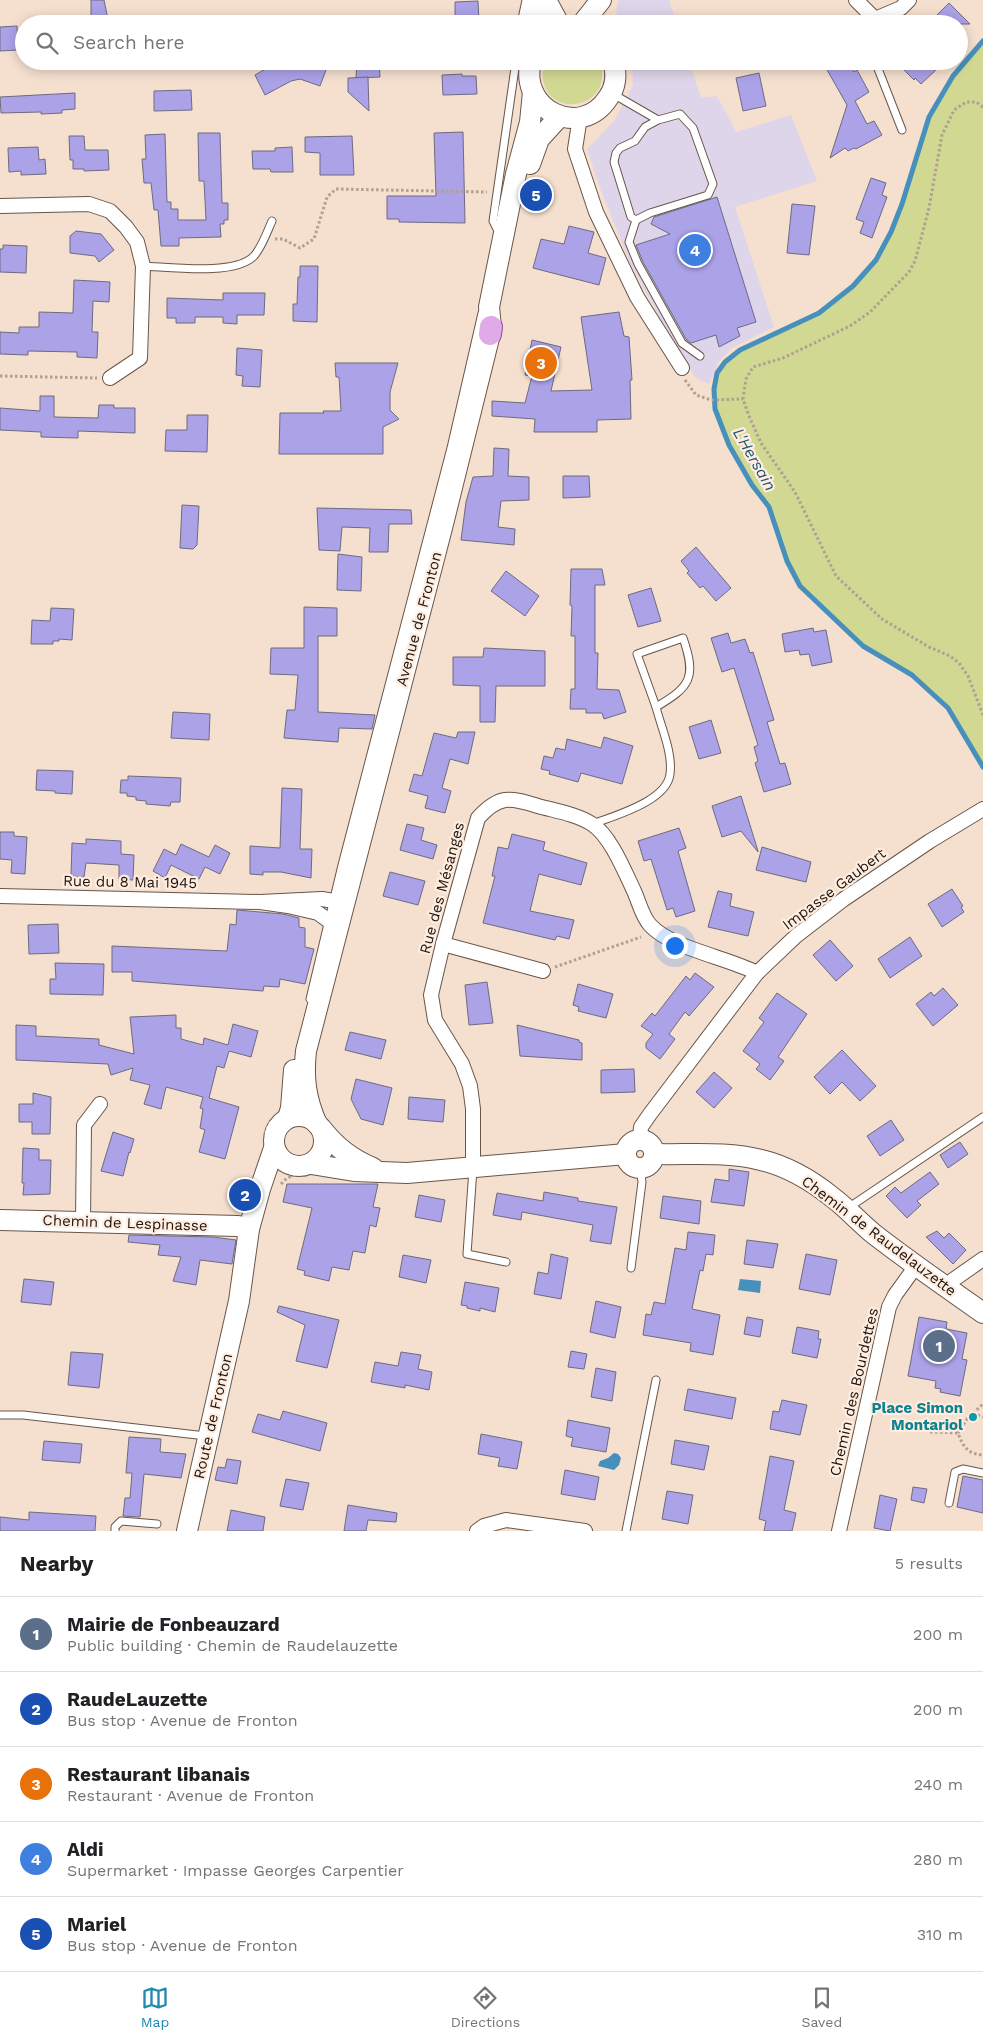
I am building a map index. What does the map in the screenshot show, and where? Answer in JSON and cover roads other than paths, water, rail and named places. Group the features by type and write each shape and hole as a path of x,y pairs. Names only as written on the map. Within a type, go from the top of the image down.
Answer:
{"main road":[{"path":"534,0 536,15"},
{"path":"546,0 554,15"},
{"path":"589,15 601,0 602,15"},
{"name":"Avenue de Fronton","path":"491,330 489,307 516,174 532,110 532,92 529,81 530,70"},
{"path":"532,92 544,107 560,116 580,117 593,113 604,104 612,93 615,81 614,70"},
{"name":"Avenue de Fronton","path":"288,1118 292,1102 296,1054 442,528 491,330 500,308 533,152 545,131 560,116"},
{"name":"Avenue de Fronton","path":"319,1126 306,1096 304,1069 306,1051 335,911"},
{"path":"240,1301 249,1229 274,1148 275,1131 288,1118 300,1116 312,1120 339,1150 358,1161 376,1169 407,1173"},
{"path":"240,1301 252,1266 268,1202 277,1181 321,1154 324,1141 319,1126"},
{"path":"640,1140 650,1144 654,1154 650,1164 640,1168 630,1164 626,1154 630,1144 640,1140"},
{"path":"274,1148 281,1160 302,1165 407,1173 626,1154"},
{"name":"Chemin de Raudelauzette","path":"654,1154 723,1154 762,1160 802,1177 831,1196 872,1233 983,1313"},
{"name":"Chemin de Lespinasse","path":"0,1220 238,1226 249,1229"},
{"name":"Route de Fronton","path":"187,1531 240,1301"}],"street":[{"path":"856,0 868,15"},
{"path":"888,15 901,8 909,0"},
{"path":"580,117 575,148 596,212 637,297 682,368"},
{"path":"0,206 90,204 110,211 126,227 137,242 143,266 140,358 110,378"},
{"name":"Rue des Mésanges","path":"473,1167 473,1108 470,1086 462,1064 435,1020 431,995 478,818 489,806 501,800 514,799 577,817 593,824 604,834 650,925 671,941 707,953 757,974"},
{"name":"Impasse Gaubert","path":"640,1140 641,1127 650,1114 757,974 796,936 844,899 930,841 983,809"},
{"name":"Rue du 8 Mai 1945","path":"0,896 260,902 322,899 335,911"},
{"name":"Rue du 8 Mai 1945","path":"260,902 318,913 335,911"},
{"path":"443,944 543,971"},
{"path":"83,1222 84,1125 100,1104"},
{"path":"947,1288 953,1280 983,1260"},
{"name":"Chemin des Bourdettes","path":"839,1531 889,1307 895,1295 916,1266"},
{"path":"477,1531 484,1526 506,1520 585,1531"}],"lane":[{"path":"523,15 526,0"},
{"path":"335,911 451,448 492,268 502,250 493,221 515,70"},
{"path":"879,70 902,130"},
{"path":"612,93 658,120"},
{"path":"636,220 632,217 614,162 616,154 620,148 636,141 645,127 658,120 680,114 693,128 714,184 708,195 650,213 636,220 629,242 638,264 682,343 700,356"},
{"path":"143,266 212,269 240,266 254,256 272,221"},
{"path":"593,824 648,801 660,792 668,782 671,773 669,757 656,707 637,654 684,638 691,670 685,685 676,695 656,707"},
{"path":"846,1210 983,1117"},
{"path":"473,1167 467,1254 506,1262"},
{"path":"631,1268 642,1182 640,1168"},
{"path":"626,1531 656,1380"},
{"path":"0,1415 23,1415 209,1436"},
{"path":"179,1531 190,1485 203,1462"},
{"path":"949,1503 956,1472 963,1469 983,1473"},
{"path":"115,1531 115,1527 121,1521 158,1524"}],"water":[{"path":"740,1279 761,1281 760,1293 738,1290"},
{"path":"614,1453 618,1454 621,1458 619,1465 614,1470 598,1466 600,1461"}],"waterway":[{"name":"L'Hersain","path":"968,58 983,41"},
{"name":"L'Hersain","path":"958,70 929,117 902,204 891,232 876,260 853,286 819,313 740,350 725,362 717,373 714,389 715,409 729,445 752,485 769,507 787,561 800,586 863,646 912,675 948,708 983,767"}],"place":[{"name":"Mariel","path":"536,195"},
{"name":"Aldi","path":"695,250"},
{"name":"Restaurant libanais","path":"541,363"},
{"name":"RaudeLauzette","path":"245,1195"},
{"name":"Mairie de Fonbeauzard","path":"939,1346"},
{"name":"Place Simon Montariol","path":"973,1417"}]}
